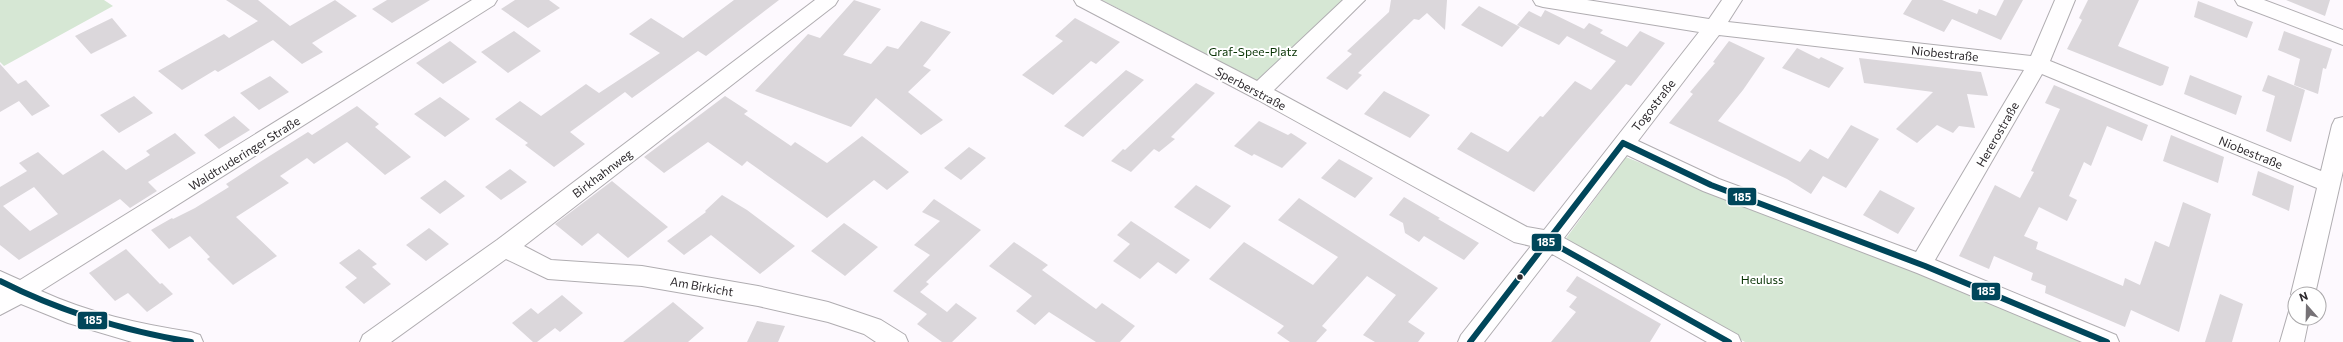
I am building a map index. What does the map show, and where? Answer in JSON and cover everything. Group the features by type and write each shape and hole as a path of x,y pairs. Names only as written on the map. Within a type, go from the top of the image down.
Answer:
{"street":[{"name":"Waldtruderinger Straße","path":"6,293 487,0"},
{"name":"Birkhahnweg","path":"372,342 505,247 828,0"},
{"name":"Sperberstraße","path":"1084,0 1259,92 1522,235 1547,240 1729,342"},
{"path":"1259,92 1356,0"},
{"name":"Niobestraße","path":"1543,0 1714,28 2038,64 2328,183"},
{"name":"Togostraße","path":"1470,342 1622,143 1714,28 1732,0"},
{"name":"Hererostraße","path":"1921,264 2038,64 2065,0"},
{"path":"2245,0 2343,38"},
{"path":"2305,286 2328,183 2342,132"},
{"path":"1622,143 1650,158 1754,201 1921,264 2108,342"},
{"name":"Am Birkicht","path":"505,247 548,269 642,276 758,296 828,312 872,327 896,342"},
{"path":"6,293 74,316 170,340 190,342"},
{"path":"2292,342 2295,326"}],"green space":[{"path":"0,0 104,0 113,6 4,66 0,62"},
{"name":"Graf-Spee-Platz","path":"1102,0 1346,0 1257,81"},
{"name":"Heuluss","path":"1626,157 1781,220 1929,274 2095,342 1745,342 1564,241"}],"building":[{"path":"226,0 258,0 290,26 335,0 357,16 312,43 323,52 302,64 273,40 218,72 215,70 182,90 158,71 224,34 229,38 258,21"},
{"path":"387,0 430,0 392,23 372,9"},
{"path":"515,0 549,0 560,8 528,28 501,9"},
{"path":"734,0 779,0 706,56 698,51 632,98 625,92 570,132 585,144 554,167 525,145 528,143 495,119 520,101 541,116 586,84 599,93 660,53 629,34 651,18 683,38"},
{"path":"854,0 881,9 843,55 871,64 887,46 898,49 921,21 951,32 923,66 931,70 908,92 943,120 921,135 876,98 851,127 755,91 808,34 820,38"},
{"path":"1391,0 1447,0 1445,30 1427,13 1419,20 1414,19 1358,73 1362,75 1347,90 1326,78 1352,54 1347,51 1389,12"},
{"path":"1912,0 1942,0 1977,14 1979,9 1996,16 2004,0 2023,0 2001,40 1952,19 1944,32 1903,14"},
{"path":"2088,0 2139,0 2118,46 2169,67 2163,85 2160,86 2067,49 2082,20 2079,18"},
{"path":"2286,0 2330,0 2325,16"},
{"path":"2198,1 2253,22 2247,38 2194,17"},
{"path":"1479,6 1520,27 1502,47 1461,25"},
{"path":"1545,10 1584,29 1589,23 1603,30 1600,33 1627,47 1640,31 1665,43 1631,86 1626,84 1534,192 1457,149 1471,132 1508,152 1540,116 1543,117 1575,81 1591,90 1616,61 1567,36 1559,45 1517,25 1529,11 1541,17"},
{"path":"112,18 127,36 91,54 75,36"},
{"path":"1075,18 1120,42 1096,64 1091,61 1053,95 1022,75 1063,41 1055,36"},
{"path":"514,31 541,51 508,73 481,52"},
{"path":"2284,31 2332,49 2326,69 2323,68 2318,94 2294,85 2300,59 2278,50"},
{"path":"450,41 477,62 443,84 416,63"},
{"path":"1729,41 1765,58 1743,90 1718,121 1800,162 1810,149 1828,159 1851,125 1879,139 1846,188 1823,176 1811,194 1787,179 1669,123 1693,94 1690,92 1715,63 1713,62"},
{"path":"1797,48 1819,59 1821,57 1844,68 1829,88 1782,68"},
{"path":"1859,58 1981,72 1988,96 1967,94 1975,128 1959,126 1953,133 1937,125 1917,143 1896,129 1933,92 1864,83"},
{"path":"0,64 18,84 26,80 50,106 32,116 19,101 0,112"},
{"path":"1126,70 1144,80 1083,137 1064,126"},
{"path":"2190,75 2242,96 2236,115 2184,94"},
{"path":"2268,75 2305,90 2291,142 2266,131 2275,96 2262,91"},
{"path":"270,76 289,92 259,110 240,93"},
{"path":"1196,83 1215,93 1171,137 1175,139 1159,152 1154,149 1131,172 1111,161 1123,149 1125,150"},
{"path":"2054,85 2148,125 2142,141 2107,126 2091,166 2084,162 2069,196 2077,200 2067,221 2039,207 2024,236 2038,242 2036,249 2123,286 2125,278 2140,285 2155,241 2169,247 2183,202 2211,214 2179,332 2131,310 2125,327 2045,293 2046,286 2031,280 2033,273 1994,256 1989,269 1959,256 1995,185 2020,198 2034,172 2031,171 2060,109 2045,103"},
{"path":"1384,91 1430,115 1410,138 1364,114"},
{"path":"134,96 153,113 119,133 100,115"},
{"path":"725,96 748,111 744,114 791,146 795,142 827,163 862,136 909,172 887,190 874,180 827,218 747,161 742,166 708,142 664,173 644,157"},
{"path":"440,97 470,119 445,137 414,114"},
{"path":"357,106 379,124 375,127 411,157 385,175 347,142 314,164 307,158 280,176 289,183 236,217 277,256 233,285 207,259 210,257 190,236 169,249 151,230 172,218 173,219 195,208 229,187 226,184 263,160 308,132 312,135"},
{"path":"234,116 250,130 219,149 204,135"},
{"path":"1259,121 1288,135 1291,133 1307,143 1282,168 1254,154 1252,156 1234,146"},
{"path":"175,133 196,153 148,182 157,191 130,208 120,199 19,260 0,245 0,187 27,171 19,163 38,152 63,175 103,150 126,170 150,155 146,151","holes":["34,187 58,214 30,231 3,206"]},
{"path":"2171,135 2224,157 2218,183 2163,161"},
{"path":"969,147 986,158 961,180 944,168"},
{"path":"1339,159 1373,178 1355,198 1321,178"},
{"path":"510,169 527,182 501,200 485,187"},
{"path":"2258,171 2294,186 2289,211 2252,195"},
{"path":"445,180 465,196 440,214 420,198"},
{"path":"612,181 668,227 628,258 598,233 582,246 555,224"},
{"path":"1196,185 1231,206 1210,229 1174,207"},
{"path":"1880,190 1915,208 1898,234 1863,215"},
{"path":"722,195 747,210 795,246 760,274 711,235 684,255 667,241 706,212 705,211"},
{"path":"1404,197 1479,243 1464,260 1424,236 1419,242 1405,233 1403,223 1389,215"},
{"path":"1299,198 1438,288 1408,322 1425,333 1418,342 1375,342 1363,335 1396,295 1367,276 1322,326 1327,330 1316,342 1290,342 1277,333 1284,326 1209,279 1244,242 1313,285 1338,257 1278,220"},
{"path":"934,199 981,230 926,282 929,284 920,292 947,312 956,303 977,318 952,342 942,342 917,324 927,314 893,291 930,255 914,245 940,221 922,212"},
{"path":"1131,221 1190,260 1176,274 1158,262 1140,279 1113,261 1130,244 1117,235"},
{"path":"844,223 878,247 845,276 811,251"},
{"path":"429,228 449,244 426,261 406,245"},
{"path":"1014,242 1048,265 1042,270 1096,309 1102,303 1135,326 1120,342 1096,342 1049,312 1035,325 1016,311 1032,296 989,266"},
{"path":"126,249 160,284 162,283 173,294 147,312 128,293 115,301 89,273"},
{"path":"359,249 377,264 372,267 391,284 364,304 345,287 357,278 339,263"},
{"path":"1577,276 1661,324 1650,342 1551,342 1576,312 1569,307 1577,297 1566,291"},
{"path":"2220,294 2243,304 2232,342 2205,342"},
{"path":"562,295 583,313 560,332 555,328 537,342 533,342 512,323 531,308 538,314"},
{"path":"673,302 704,328 688,342 623,342"},
{"path":"757,321 785,326 778,342 747,342"}],"transit line":[{"name":"185","path":"1623,143 1711,185 1925,266 2107,342"},
{"name":"185","path":"1470,342 1623,143"},
{"name":"185","path":"1547,240 1729,342"},
{"name":"185","path":"0,281 46,303 92,320 141,333 191,342"}]}
